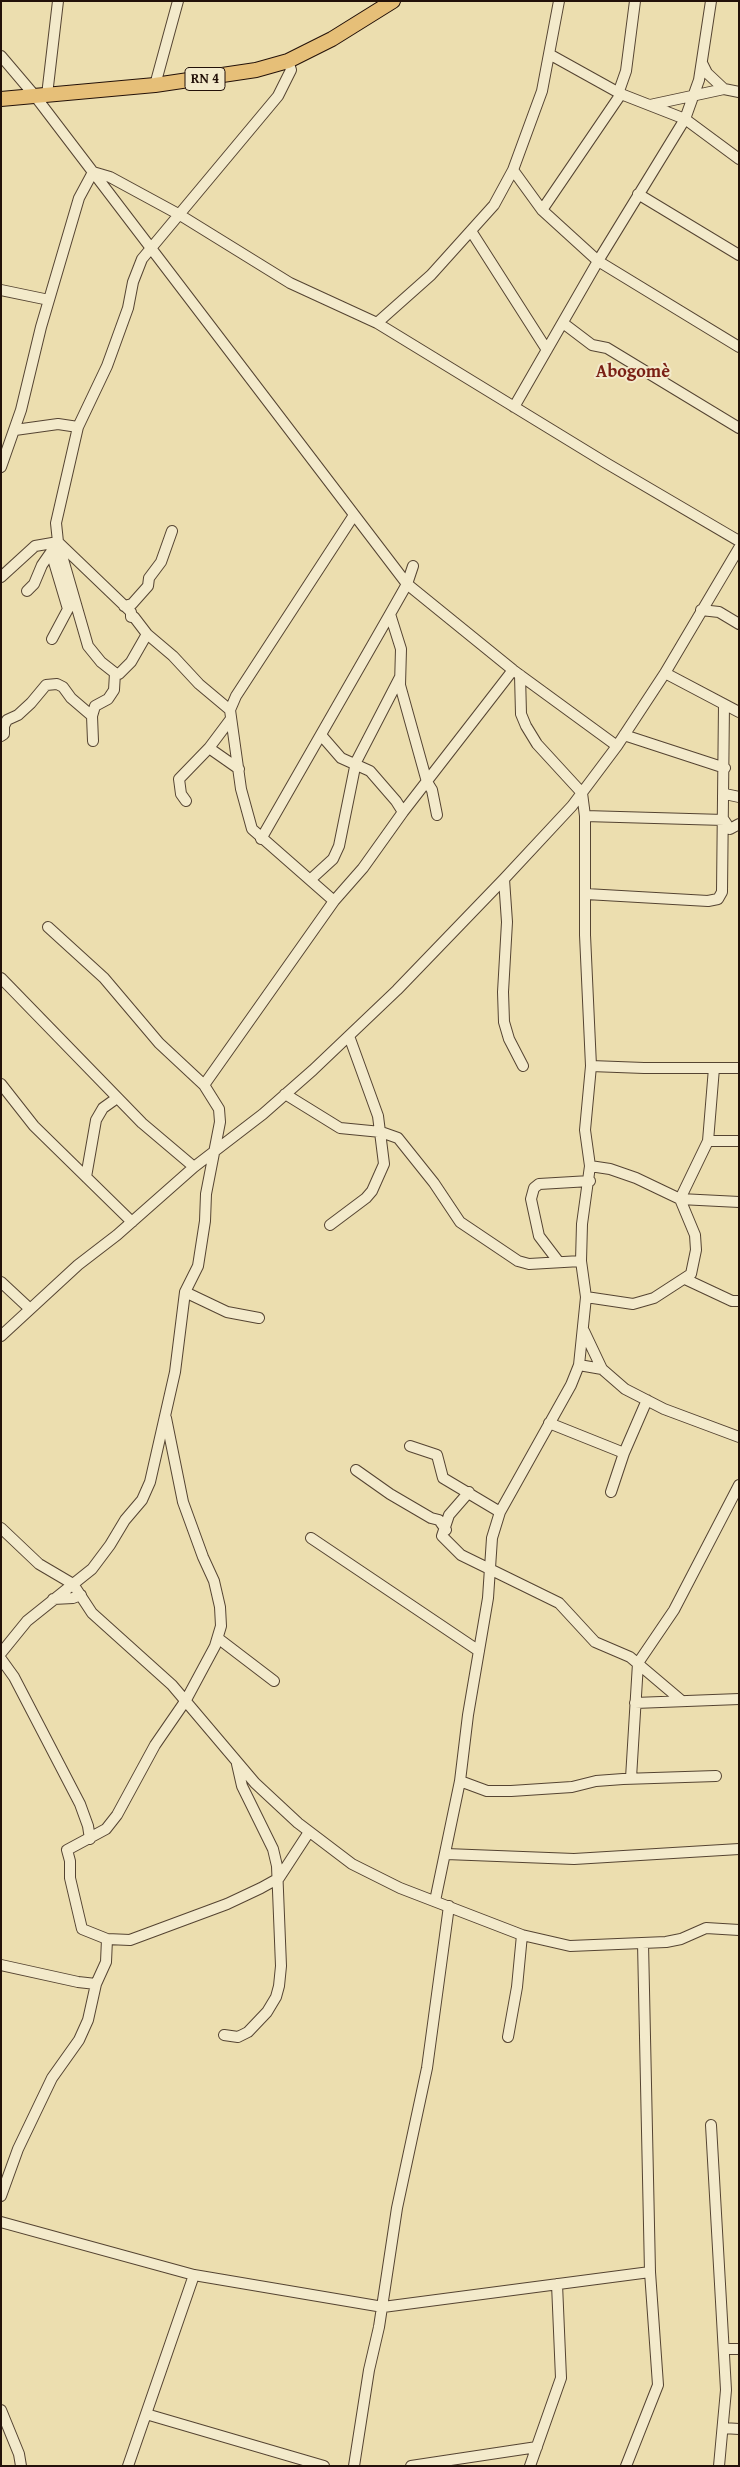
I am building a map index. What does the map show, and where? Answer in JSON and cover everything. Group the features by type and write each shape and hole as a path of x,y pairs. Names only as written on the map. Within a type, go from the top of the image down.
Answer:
{"main road":[{"name":"RN 4","path":"1,100 155,85 237,74 288,61 354,27 393,1"}],"street":[{"path":"41,95 58,1"},
{"path":"155,85 178,1"},
{"path":"377,323 431,275 494,205 513,170 542,91 560,1"},
{"path":"542,210 620,92 626,71 635,1"},
{"path":"514,407 598,261 685,118 694,97 702,63 711,1"},
{"path":"549,54 620,92 685,118 739,159"},
{"path":"1,56 41,95 93,172 407,584 517,673 617,746"},
{"path":"147,634 131,662 119,674 100,662 88,646 58,542 56,523 78,427 107,366 128,308 136,270 151,248 278,96 292,70 288,61"},
{"path":"702,63 707,73 724,89"},
{"path":"650,105 724,89 739,92"},
{"path":"513,170 542,210 598,261 739,347"},
{"path":"93,172 110,177 180,215 290,283 377,323 739,541"},
{"path":"1,467 15,430 49,300 79,198 93,172"},
{"path":"638,194 739,255"},
{"path":"472,231 547,350"},
{"path":"1,290 49,300"},
{"path":"563,323 592,345 607,348 739,428"},
{"path":"15,430 58,424 78,427"},
{"path":"186,801 181,794 179,779 208,748 230,715 236,696 354,514"},
{"path":"124,606 132,604 148,586 149,578 161,562 172,531"},
{"path":"27,591 34,584 58,542"},
{"path":"1,577 35,546 58,542"},
{"path":"58,542 124,606 147,634 173,656 230,715 248,818 252,829 334,901"},
{"path":"1,1336 78,1265 132,1222 194,1167 215,1153 285,1094 349,1036 504,879 582,793 617,746 665,673 739,548"},
{"path":"51,552 68,609 52,639"},
{"path":"261,838 407,584 413,566"},
{"path":"701,610 719,612 739,624"},
{"path":"390,614 401,649 400,678 402,693 427,782 432,790 437,815"},
{"path":"93,741 92,716 95,706 108,699 114,690 115,673"},
{"path":"204,1085 334,901 363,868 427,782 517,673"},
{"path":"436,1901 460,1781 468,1715 488,1598 492,1538 500,1512 571,1385 579,1365 586,1297 581,1261 582,1224 590,1181 585,1130 591,1066 585,816 582,793 537,744 526,726 521,714 517,673"},
{"path":"665,673 739,712"},
{"path":"310,880 332,859 339,846 355,766 400,678"},
{"path":"1,736 4,734 4,726 7,720 18,715 31,704 46,685 56,684 64,687 71,698 92,716"},
{"path":"586,894 708,901 718,899 722,892 725,794 724,704"},
{"path":"321,735 341,758 355,766 363,766 370,771 396,800 403,812"},
{"path":"624,735 724,768"},
{"path":"208,748 239,769"},
{"path":"725,794 739,797"},
{"path":"585,816 724,820"},
{"path":"724,820 730,829 739,824"},
{"path":"504,879 507,922 503,992 504,1022 509,1039 523,1066"},
{"path":"1,1653 27,1621 92,1569 110,1545 125,1520 142,1500 150,1482 175,1372 186,1292 198,1266 205,1221 206,1194 220,1122 219,1109 204,1085 159,1042 104,978 48,927"},
{"path":"1,978 117,1098 171,1150 194,1167"},
{"path":"330,1225 360,1203 376,1184 384,1164 381,1132 374,1102 349,1036"},
{"path":"591,1066 739,1068"},
{"path":"586,1297 633,1304 641,1303 654,1298 685,1279 694,1268 695,1235 680,1199 708,1141 714,1068"},
{"path":"1,1084 34,1126 132,1222"},
{"path":"285,1094 340,1128 381,1132 398,1138 409,1150 460,1222 518,1262 529,1264 581,1261"},
{"path":"86,1177 96,1120 103,1108 117,1098"},
{"path":"708,1141 739,1141"},
{"path":"590,1166 636,1178 680,1199 739,1202"},
{"path":"558,1261 539,1236 531,1199 534,1188 544,1183 590,1181"},
{"path":"685,1279 732,1301 739,1301"},
{"path":"1,1282 30,1309"},
{"path":"186,1292 227,1312 260,1318"},
{"path":"583,1330 602,1369 625,1389 700,1424 739,1437"},
{"path":"579,1365 602,1369"},
{"path":"611,1492 624,1453 647,1400"},
{"path":"166,1414 184,1502 202,1557 214,1581 220,1608 219,1639 186,1700 155,1745 118,1815 106,1830 66,1850 70,1861 70,1878 82,1929 107,1940 130,1940 227,1904 278,1878 309,1832"},
{"path":"549,1423 624,1453"},
{"path":"410,1446 437,1455 443,1478 500,1512"},
{"path":"356,1470 390,1494 431,1518 438,1520 446,1530"},
{"path":"631,1778 638,1662 674,1610 739,1486"},
{"path":"468,1492 449,1515 446,1530 442,1536 461,1555 542,1593 559,1603 595,1642 618,1651 638,1662 682,1701"},
{"path":"1,1528 39,1564 73,1584 92,1614 105,1627 130,1646 186,1700 255,1783 309,1832 352,1864 400,1888 522,1935 570,1946 681,1940 706,1928 739,1930"},
{"path":"311,1538 479,1651"},
{"path":"53,1600 73,1598 81,1595"},
{"path":"219,1639 274,1681"},
{"path":"1,1659 14,1677 80,1804 88,1826 90,1839"},
{"path":"635,1703 739,1699"},
{"path":"224,2035 238,2037 248,2032 266,2012 276,1997 280,1966 278,1878 273,1849 242,1786 237,1763"},
{"path":"460,1781 487,1791 511,1791 572,1787 596,1781 631,1778 716,1776"},
{"path":"446,1854 574,1859 739,1849"},
{"path":"354,2466 398,2208 427,2068 449,1906"},
{"path":"508,2037 517,1987 522,1935"},
{"path":"1,2196 18,2149 52,2078 80,2040 88,2020 96,1984 106,1962 107,1940"},
{"path":"626,2466 658,2386 650,2272 643,1943"},
{"path":"1,1965 78,1982 96,1984"},
{"path":"711,2125 726,2390 719,2466"},
{"path":"1,2222 194,2276 382,2307 650,2272"},
{"path":"128,2466 194,2276"},
{"path":"530,2466 561,2378 557,2284"},
{"path":"724,2349 739,2349"},
{"path":"1,2410 6,2434 19,2454 21,2466"},
{"path":"146,2414 324,2466"},
{"path":"723,2428 739,2429"},
{"path":"411,2466 537,2447"}],"district":[{"name":"Abogomè","path":"633,372"}]}
